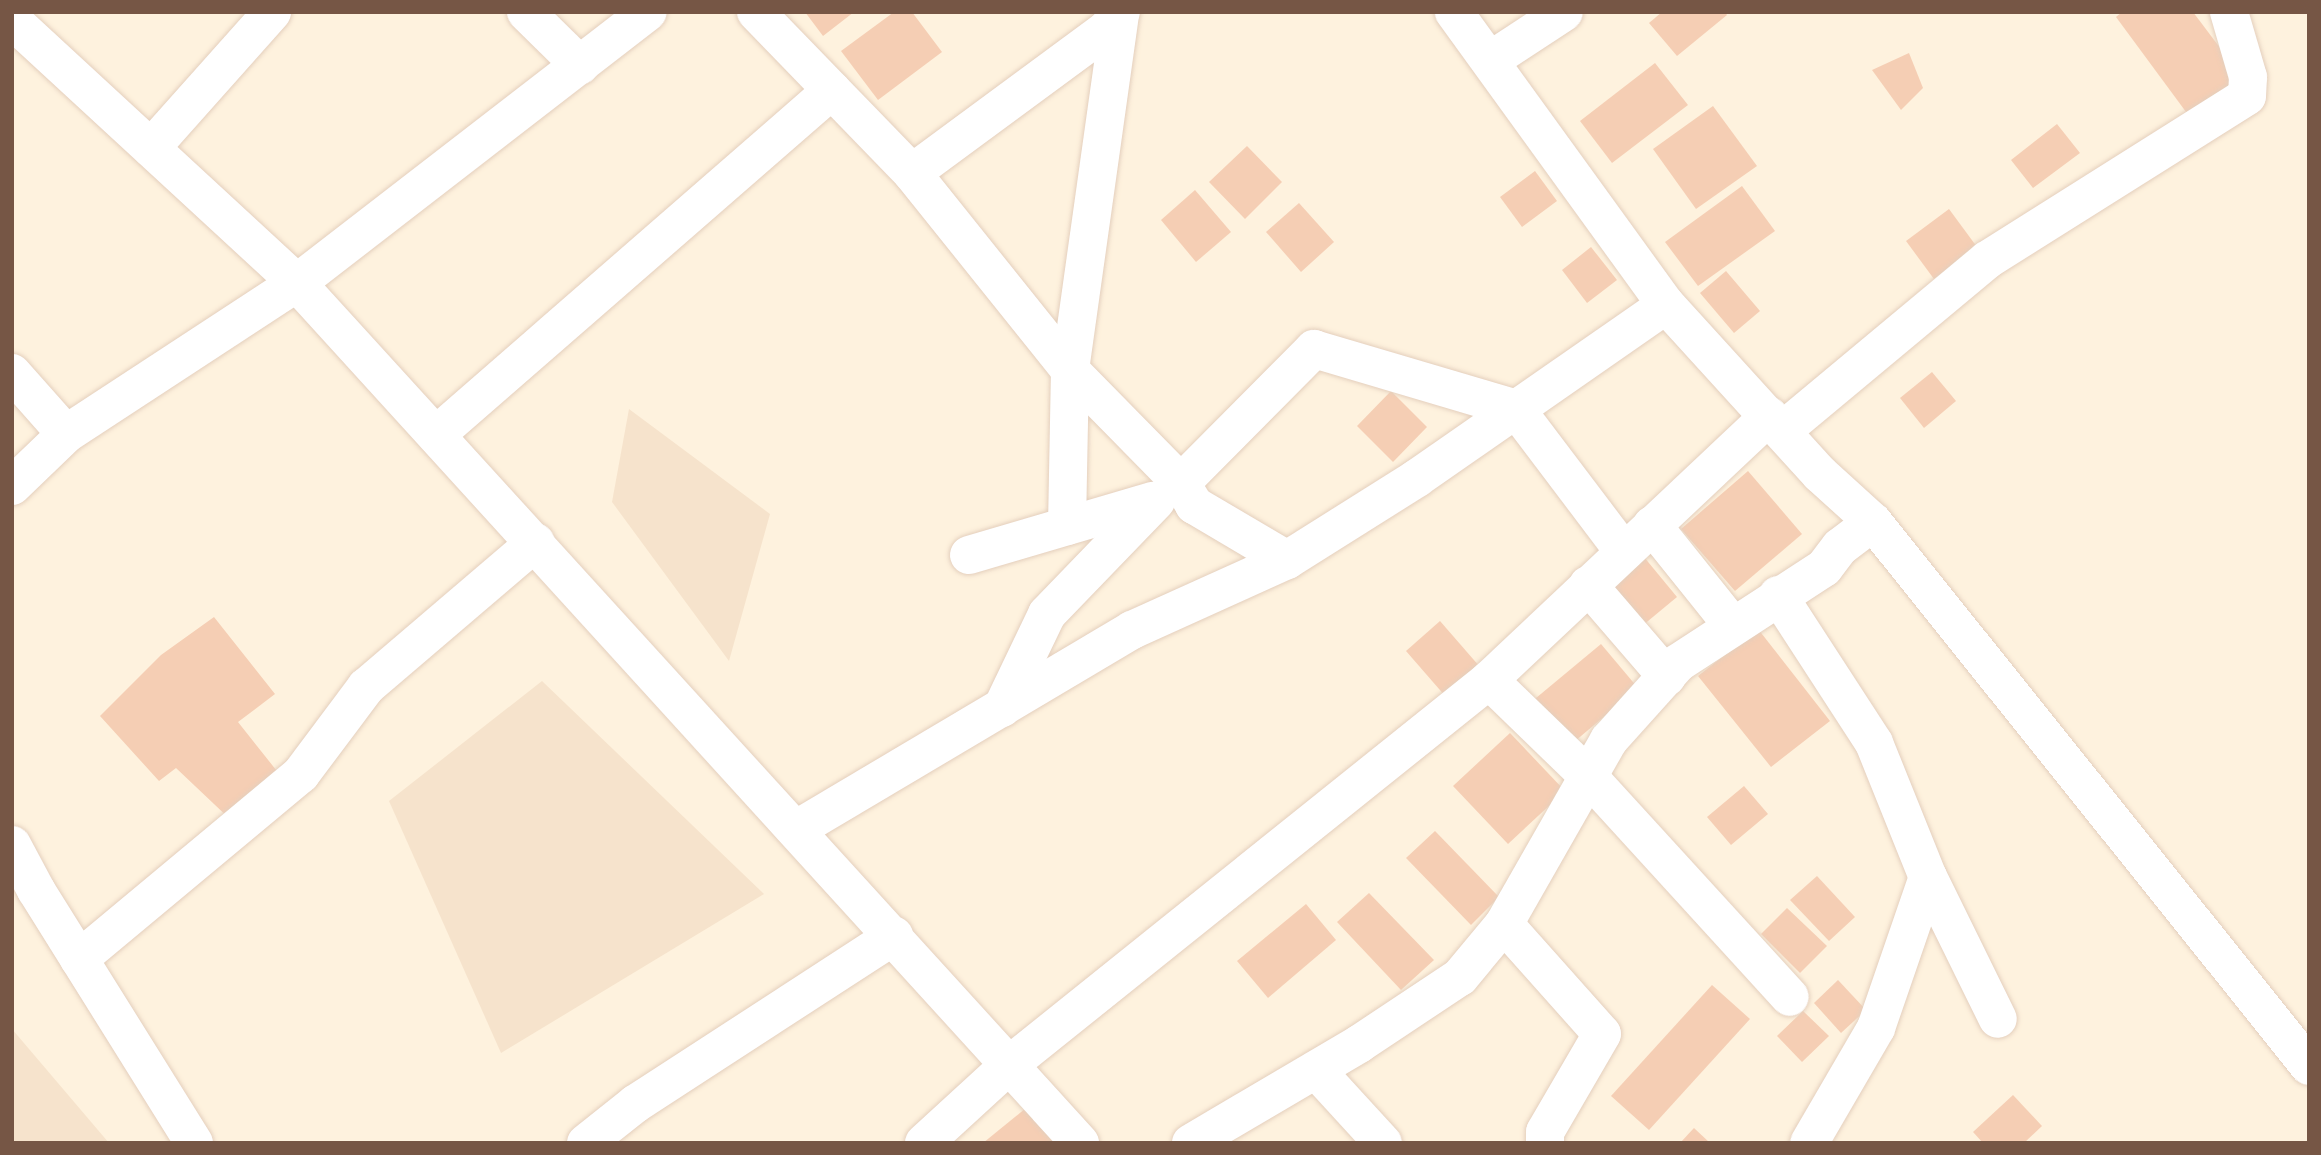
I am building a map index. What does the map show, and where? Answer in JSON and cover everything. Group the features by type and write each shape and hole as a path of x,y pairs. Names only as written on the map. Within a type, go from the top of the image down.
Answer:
{"street":[{"path":"151,148 271,12"},
{"path":"526,12 580,65"},
{"path":"12,486 66,434 297,283 648,12"},
{"path":"756,12 912,173 1070,370 1177,496 1287,560"},
{"path":"1454,12 1666,305 1775,424 1873,522 2309,1066"},
{"path":"1491,60 1564,12"},
{"path":"924,1143 1009,1065 1489,680 1652,525 1775,424 1987,260 2247,96 2248,76 2229,12"},
{"path":"912,173 1107,29 1121,13"},
{"path":"1067,526 1070,370 1121,13"},
{"path":"12,20 297,283 536,542 1080,1143"},
{"path":"436,435 832,90"},
{"path":"797,829 1132,630 1287,560 1516,409 1666,305"},
{"path":"1002,708 1047,614 1177,496 1314,349 1516,409 1624,552"},
{"path":"12,373 66,434"},
{"path":"969,555 1177,496"},
{"path":"1191,1143 1316,1070 1460,977 1504,923 1609,740 1678,663 1778,595 1824,568 1840,547 1873,522"},
{"path":"1652,525 1732,625"},
{"path":"79,959 301,774 366,687 536,542"},
{"path":"1588,585 1667,677"},
{"path":"1778,595 1874,743 1928,877 1998,1019"},
{"path":"1489,680 1588,776 1790,997"},
{"path":"12,845 79,959 194,1143"},
{"path":"1809,1143 1876,1028 1928,877"},
{"path":"1504,923 1602,1034 1545,1132 1545,1143"},
{"path":"586,1143 635,1104 894,936"},
{"path":"1316,1070 1384,1143"}],"shaded area":[{"path":"629,409 770,514 729,661 612,502"},
{"path":"542,681 764,894 501,1053 389,801"},
{"path":"12,1029 109,1143 12,1143"}],"building":[{"path":"805,12 854,12 823,36"},
{"path":"894,12 912,12 942,52 878,100 841,51"},
{"path":"1662,12 1725,12 1727,15 1677,56 1649,23"},
{"path":"2122,12 2193,12 2242,77 2189,116 2116,17"},
{"path":"1909,53 1923,88 1901,110 1872,70"},
{"path":"1655,63 1688,105 1612,163 1580,121"},
{"path":"1713,106 1757,166 1696,209 1653,149"},
{"path":"2057,124 2080,153 2033,188 2011,160"},
{"path":"1247,146 1282,182 1245,219 1209,182"},
{"path":"1535,171 1557,201 1522,227 1500,197"},
{"path":"1742,186 1775,231 1698,286 1665,242"},
{"path":"1195,190 1231,232 1196,262 1161,220"},
{"path":"1299,203 1334,242 1301,272 1266,232"},
{"path":"1949,209 1977,247 1934,279 1906,241"},
{"path":"1591,247 1617,280 1587,303 1562,270"},
{"path":"1726,271 1760,311 1734,333 1700,293"},
{"path":"1932,372 1956,401 1924,428 1900,398"},
{"path":"1391,391 1427,427 1393,462 1357,426"},
{"path":"1748,471 1802,534 1735,591 1681,529"},
{"path":"1644,557 1677,597 1642,626 1609,585"},
{"path":"214,617 275,694 238,722 288,785 233,822 176,768 159,781 100,716 161,655"},
{"path":"1440,621 1480,667 1446,697 1406,651"},
{"path":"1758,629 1830,721 1771,767 1698,676"},
{"path":"1601,644 1638,688 1568,747 1530,703"},
{"path":"1510,733 1565,791 1508,844 1453,786"},
{"path":"1744,786 1768,814 1731,845 1707,817"},
{"path":"1435,831 1499,897 1471,925 1406,858"},
{"path":"1817,876 1855,917 1829,941 1790,900"},
{"path":"1369,893 1434,960 1401,990 1337,922"},
{"path":"1306,904 1336,940 1268,998 1237,961"},
{"path":"1787,908 1827,946 1800,973 1761,934"},
{"path":"1838,980 1866,1010 1841,1033 1814,1003"},
{"path":"1712,985 1750,1019 1649,1130 1611,1096"},
{"path":"1803,1011 1829,1036 1802,1062 1777,1036"},
{"path":"2013,1095 2042,1126 2024,1143 1983,1143 1973,1132"},
{"path":"1026,1108 1058,1143 983,1143"},
{"path":"1694,1128 1710,1143 1680,1143"}]}
